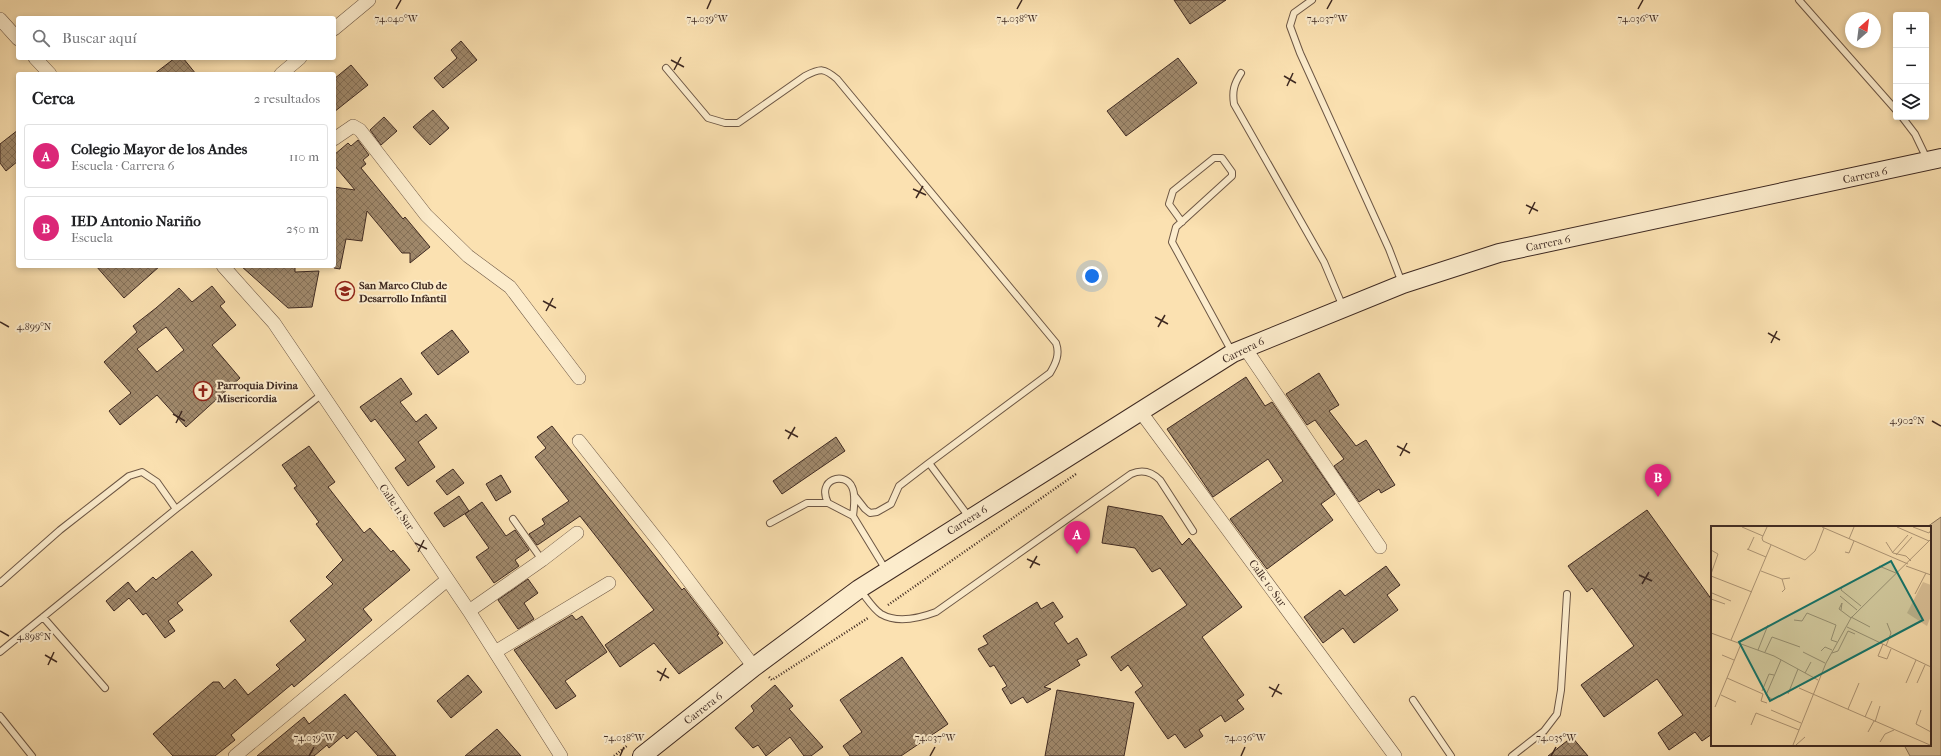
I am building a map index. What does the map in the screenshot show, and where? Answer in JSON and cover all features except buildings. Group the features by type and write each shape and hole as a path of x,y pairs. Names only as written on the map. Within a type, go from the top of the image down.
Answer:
{"main road":[{"name":"Carrera 6","path":"642,756 859,589 1140,411 1239,351 1402,284 1499,253 1935,160"}],"street":[{"path":"336,27 368,0"},
{"path":"3,28 16,38"},
{"path":"37,60 48,72"},
{"path":"283,72 298,60"},
{"path":"336,138 353,126 360,130 426,215 468,256 510,288 579,378"},
{"name":"Calle 11 Sur","path":"225,268 274,324 468,611 561,756"},
{"path":"1239,351 1380,547"},
{"name":"Calle 10 Sur","path":"1140,411 1395,756"},
{"path":"579,441 757,666"},
{"path":"468,611 542,560 577,533"},
{"path":"235,756 447,580"},
{"path":"494,652 609,584"}],"lane":[{"path":"1312,0 1294,13 1290,26 1300,53 1389,249 1402,284"},
{"path":"1799,0 1893,107"},
{"path":"666,68 708,118 732,123 738,123 806,76 817,70 827,71 837,79 1056,343 1058,349 1057,360 1050,373 898,486 891,504 877,512 870,513 864,509 854,495 850,484 843,479 836,478 824,488 825,497 828,503"},
{"path":"1241,73 1232,94 1234,104 1324,262 1343,308"},
{"path":"1904,120 1935,160"},
{"path":"1182,222 1169,204 1173,191 1214,158 1222,158 1232,172 1232,176 1182,222 1176,227 1172,242 1239,351"},
{"path":"0,652 176,509 321,394"},
{"path":"929,463 970,518"},
{"path":"859,589 881,614 897,619 912,619 936,612 1131,474 1139,471 1155,475 1160,480 1193,531"},
{"path":"0,583 60,530 129,476 142,472 157,482 176,509"},
{"path":"853,516 854,495"},
{"path":"770,523 807,503 828,503 853,516 886,572"},
{"path":"513,520 542,560"},
{"path":"1512,756 1544,731 1557,714 1561,690 1567,594"},
{"path":"43,617 105,688"},
{"path":"1413,700 1451,756"},
{"path":"0,716 32,756"}],"path":[{"path":"757,666 772,680 879,611 1083,470"}],"shaded area":[{"path":"1941,517 1941,756 1910,756 1905,746 1931,746 1931,526 1928,526"}],"place":[{"name":"San Marco Club de Desarrollo Infantil","path":"345,291"},
{"name":"Parroquia Divina Misericordia","path":"203,391"},
{"name":"IED Antonio Nariño","path":"1658,497"},
{"name":"Colegio Mayor de los Andes","path":"1077,554"}]}
